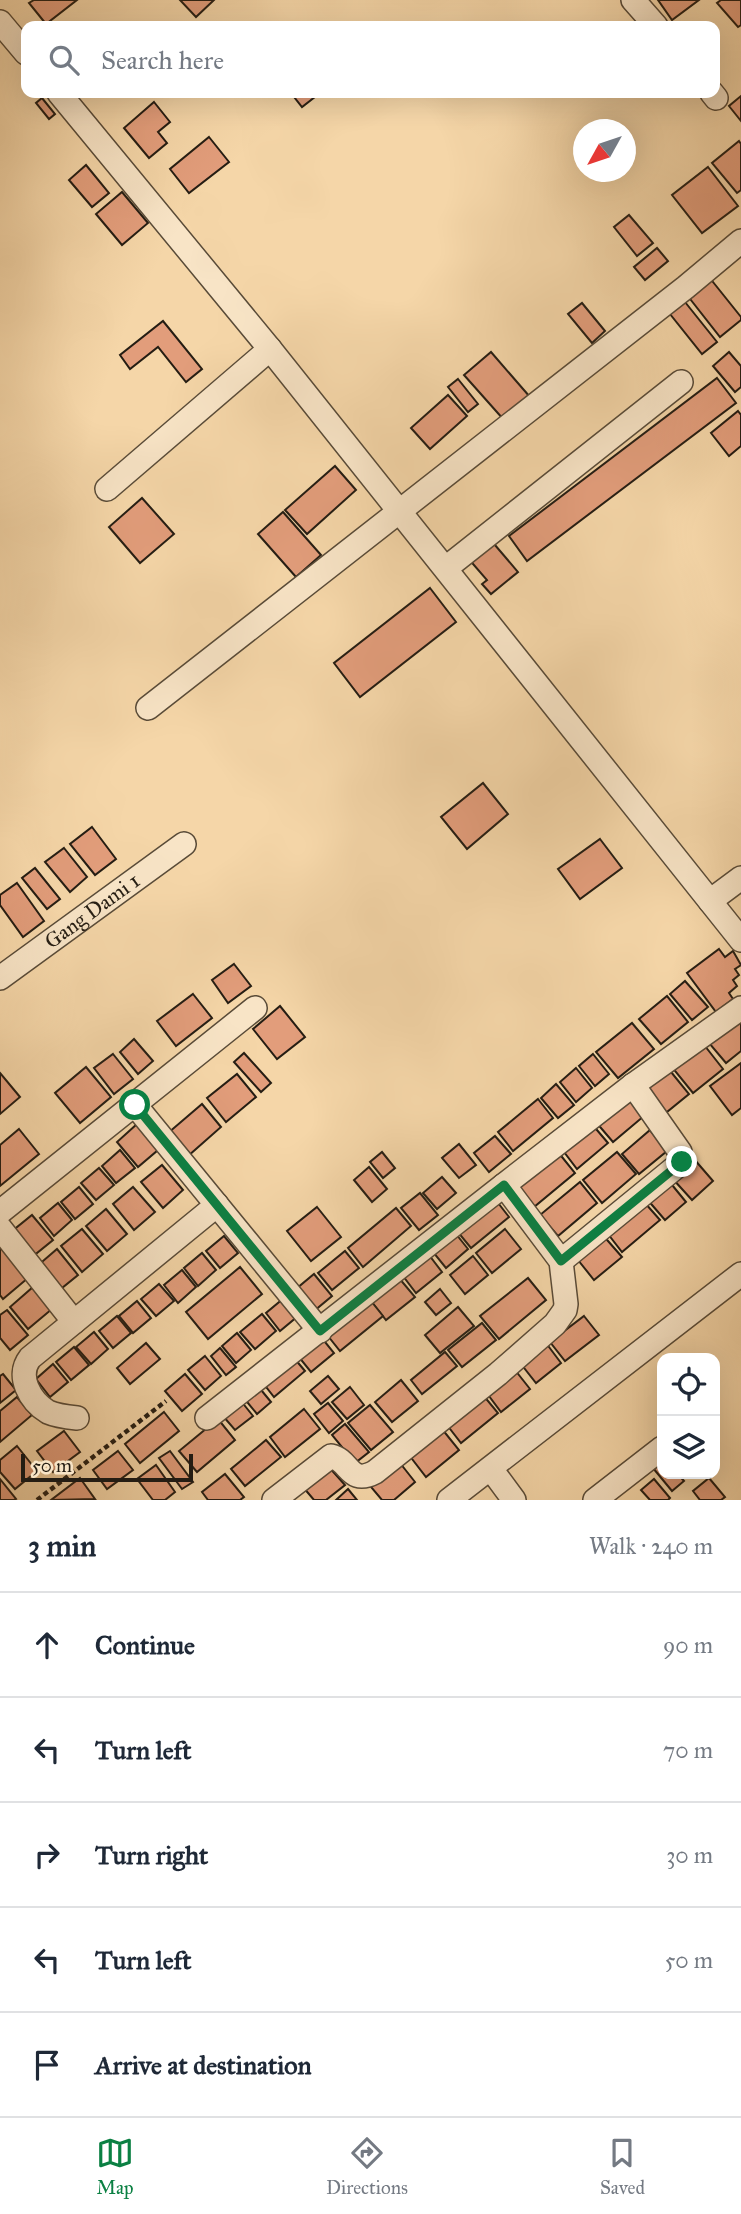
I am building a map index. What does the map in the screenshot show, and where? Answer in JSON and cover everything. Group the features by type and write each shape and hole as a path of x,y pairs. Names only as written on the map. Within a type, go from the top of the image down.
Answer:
{"street":[{"path":"634,0 652,21"},
{"path":"0,22 21,47"},
{"path":"63,98 270,349 741,940"},
{"path":"148,708 686,287 741,241"},
{"path":"107,489 270,349"},
{"path":"446,568 681,382"},
{"name":"Gang Dami 1","path":"0,978 184,844"},
{"path":"710,901 741,878"},
{"path":"0,1212 255,1008"},
{"path":"207,1418 633,1085 741,1008"},
{"path":"561,1261 682,1162 680,1152 633,1085"},
{"path":"135,1105 320,1331"},
{"path":"274,1500 331,1457 340,1460 353,1474 360,1476 375,1472 498,1374 561,1317 566,1304 561,1261 504,1185"},
{"path":"77,1418 60,1416 40,1405 27,1389 24,1365 217,1205"},
{"path":"0,1228 74,1322"},
{"path":"449,1500 741,1274"},
{"path":"595,1500 657,1452"},
{"path":"491,1469 514,1500"}],"path":[{"path":"37,1500 166,1401"}],"building":[{"path":"34,0 77,0 50,21 44,21 29,3"},
{"path":"180,0 214,0 196,17"},
{"path":"658,0 699,0 672,20"},
{"path":"721,0 741,0 741,25 738,27 717,3"},
{"path":"741,96 741,121 729,106"},
{"path":"42,98 55,114 49,119 36,103"},
{"path":"295,98 314,98 302,107"},
{"path":"154,102 170,122 158,132 167,143 149,158 124,128"},
{"path":"209,137 229,162 189,193 170,169"},
{"path":"739,141 741,190 737,193 712,163"},
{"path":"86,165 109,193 92,207 69,180"},
{"path":"708,167 738,206 702,233 672,195"},
{"path":"122,192 148,223 122,245 96,214"},
{"path":"629,215 653,243 637,256 614,227"},
{"path":"657,248 668,261 645,280 634,267"},
{"path":"709,277 741,317 741,320 720,337 687,295"},
{"path":"681,297 717,342 702,354 666,309"},
{"path":"582,303 605,331 592,343 568,314"},
{"path":"163,321 202,369 186,382 158,347 130,369 120,355"},
{"path":"491,352 530,397 504,420 464,375"},
{"path":"729,352 741,366 741,387 735,392 713,366"},
{"path":"717,378 736,403 527,561 509,536"},
{"path":"458,379 478,404 468,412 448,387"},
{"path":"448,395 467,416 430,449 411,428"},
{"path":"738,411 741,415 741,446 729,456 711,433"},
{"path":"335,466 356,490 307,534 285,510"},
{"path":"142,498 174,534 140,563 109,527"},
{"path":"283,512 321,555 296,577 258,534"},
{"path":"489,538 518,572 491,594 482,584 487,580 467,557"},
{"path":"430,588 456,622 360,697 334,663"},
{"path":"483,783 508,814 467,849 441,817"},
{"path":"92,827 116,859 95,875 70,844"},
{"path":"600,839 622,868 580,899 558,869"},
{"path":"64,848 87,877 70,892 45,862"},
{"path":"35,868 60,899 47,909 22,878"},
{"path":"17,883 44,921 23,937 0,905 0,895"},
{"path":"719,949 725,957 733,951 741,965 735,969 739,975 733,980 737,986 729,993 733,999 716,1012 687,973"},
{"path":"234,964 251,986 228,1003 212,980"},
{"path":"685,981 708,1007 692,1020 670,994"},
{"path":"193,994 212,1018 176,1046 157,1021"},
{"path":"667,996 688,1022 661,1044 639,1019"},
{"path":"280,1006 305,1037 277,1059 253,1029"},
{"path":"741,1019 741,1051 726,1063 709,1043"},
{"path":"632,1023 654,1049 618,1078 596,1052"},
{"path":"134,1039 153,1061 138,1074 120,1052"},
{"path":"701,1041 723,1069 693,1093 671,1066"},
{"path":"244,1053 271,1083 261,1092 234,1062"},
{"path":"113,1054 133,1079 114,1094 94,1068"},
{"path":"593,1054 609,1074 595,1086 579,1066"},
{"path":"741,1063 741,1108 732,1115 710,1086"},
{"path":"86,1067 111,1097 80,1123 55,1093"},
{"path":"667,1067 689,1094 662,1116 640,1089"},
{"path":"576,1068 592,1088 576,1102 560,1082"},
{"path":"0,1073 20,1097 0,1114"},
{"path":"237,1074 256,1097 226,1122 207,1098"},
{"path":"556,1084 574,1105 558,1118 541,1098"},
{"path":"626,1095 644,1116 613,1142 595,1121"},
{"path":"538,1099 553,1118 513,1151 498,1132"},
{"path":"202,1104 221,1127 188,1156 168,1133"},
{"path":"591,1123 608,1143 577,1169 561,1148"},
{"path":"137,1124 158,1150 138,1167 117,1142"},
{"path":"19,1129 39,1154 0,1186 0,1145"},
{"path":"650,1130 667,1151 639,1174 622,1154"},
{"path":"495,1136 511,1154 489,1172 474,1153"},
{"path":"459,1144 476,1165 459,1178 442,1158"},
{"path":"120,1150 135,1168 116,1183 102,1166"},
{"path":"382,1152 395,1168 383,1178 370,1162"},
{"path":"558,1152 575,1173 534,1207 516,1186"},
{"path":"617,1152 636,1174 602,1203 583,1180"},
{"path":"694,1159 713,1181 692,1200 672,1178"},
{"path":"162,1165 183,1190 163,1208 141,1182"},
{"path":"369,1167 387,1189 372,1202 354,1180"},
{"path":"99,1168 114,1185 96,1200 81,1183"},
{"path":"442,1177 456,1193 437,1209 423,1193"},
{"path":"668,1180 686,1202 665,1220 646,1198"},
{"path":"580,1182 597,1203 558,1236 540,1215"},
{"path":"79,1187 93,1204 75,1219 61,1202"},
{"path":"133,1187 155,1212 134,1230 113,1204"},
{"path":"420,1193 438,1215 419,1230 401,1208"},
{"path":"495,1199 509,1217 471,1248 457,1231"},
{"path":"58,1203 72,1220 54,1236 40,1218"},
{"path":"645,1203 660,1220 622,1252 608,1234"},
{"path":"317,1207 341,1237 311,1261 287,1231"},
{"path":"396,1208 411,1226 363,1267 348,1248"},
{"path":"106,1209 127,1234 107,1251 86,1226"},
{"path":"32,1215 53,1240 32,1257 11,1232"},
{"path":"82,1229 103,1254 82,1272 61,1246"},
{"path":"505,1229 521,1249 492,1273 476,1253"},
{"path":"601,1233 622,1257 594,1280 574,1255"},
{"path":"456,1234 468,1249 446,1268 433,1252"},
{"path":"224,1236 238,1253 220,1268 206,1251"},
{"path":"0,1246 28,1278 3,1299 0,1295"},
{"path":"57,1249 78,1275 57,1292 36,1267"},
{"path":"345,1251 359,1268 332,1290 318,1273"},
{"path":"202,1253 216,1270 198,1286 184,1268"},
{"path":"429,1255 442,1272 416,1293 403,1276"},
{"path":"473,1256 488,1275 465,1294 450,1275"},
{"path":"240,1267 262,1294 208,1339 186,1312"},
{"path":"182,1270 196,1287 178,1303 164,1285"},
{"path":"314,1274 332,1296 314,1311 296,1289"},
{"path":"399,1278 415,1297 386,1320 371,1301"},
{"path":"528,1278 546,1300 499,1339 480,1316"},
{"path":"159,1284 174,1301 156,1316 141,1299"},
{"path":"33,1287 52,1309 28,1329 10,1307"},
{"path":"440,1289 451,1303 436,1315 425,1302"},
{"path":"284,1298 298,1316 280,1331 266,1313"},
{"path":"137,1301 151,1318 133,1333 119,1316"},
{"path":"371,1301 383,1316 340,1351 328,1336"},
{"path":"458,1307 474,1326 440,1353 425,1335"},
{"path":"7,1310 28,1335 10,1350 0,1338 0,1315"},
{"path":"262,1314 276,1331 255,1349 240,1332"},
{"path":"117,1316 131,1333 113,1348 99,1331"},
{"path":"584,1316 599,1335 565,1361 550,1342"},
{"path":"482,1323 496,1340 462,1367 448,1350"},
{"path":"94,1332 108,1349 91,1364 76,1347"},
{"path":"237,1333 251,1350 236,1363 222,1346"},
{"path":"321,1337 334,1353 311,1372 298,1356"},
{"path":"146,1343 160,1359 130,1384 117,1368"},
{"path":"546,1343 561,1363 536,1383 521,1364"},
{"path":"74,1347 89,1365 71,1380 56,1362"},
{"path":"220,1348 236,1367 226,1375 211,1356"},
{"path":"445,1352 457,1366 422,1394 411,1380"},
{"path":"205,1356 221,1376 205,1390 188,1370"},
{"path":"294,1358 305,1371 274,1397 263,1383"},
{"path":"53,1364 68,1382 50,1397 36,1379"},
{"path":"515,1370 530,1389 501,1412 486,1392"},
{"path":"3,1374 16,1390 0,1403 0,1376"},
{"path":"185,1374 202,1394 182,1411 165,1391"},
{"path":"328,1376 339,1389 321,1404 310,1391"},
{"path":"401,1380 418,1401 392,1422 375,1402"},
{"path":"257,1385 271,1402 257,1414 243,1397"},
{"path":"350,1387 364,1405 347,1419 332,1402"},
{"path":"483,1395 498,1413 461,1443 447,1425"},
{"path":"17,1397 32,1415 0,1442 0,1411"},
{"path":"241,1401 253,1416 235,1430 223,1416"},
{"path":"328,1403 343,1421 329,1433 314,1414"},
{"path":"370,1405 393,1432 371,1450 348,1423"},
{"path":"304,1409 320,1429 285,1457 270,1437"},
{"path":"164,1412 179,1431 140,1463 125,1444"},
{"path":"218,1419 235,1440 197,1472 179,1451"},
{"path":"345,1424 369,1452 355,1463 332,1435"},
{"path":"442,1429 459,1450 426,1477 409,1455"},
{"path":"64,1431 80,1452 53,1472 37,1451"},
{"path":"266,1440 281,1457 245,1486 231,1469"},
{"path":"17,1446 37,1471 15,1489 0,1472 0,1460"},
{"path":"118,1451 133,1470 107,1489 93,1470"},
{"path":"170,1451 193,1482 182,1489 159,1458"},
{"path":"400,1463 415,1482 394,1500 382,1500 371,1487"},
{"path":"156,1465 175,1492 165,1500 153,1500 137,1479"},
{"path":"328,1466 345,1485 326,1500 314,1500 303,1487"},
{"path":"225,1474 244,1497 240,1500 208,1500 202,1492"},
{"path":"80,1478 95,1499 51,1500"},
{"path":"0,1479 16,1499 0,1500"},
{"path":"654,1479 670,1498 668,1500 650,1500 641,1490"},
{"path":"662,1479 682,1479 684,1481 672,1491"},
{"path":"710,1479 725,1497 721,1500 700,1500 693,1491"},
{"path":"348,1489 357,1500 336,1500"}],"route":[{"path":"135,1105 320,1331 504,1185 561,1261 682,1162"}]}
